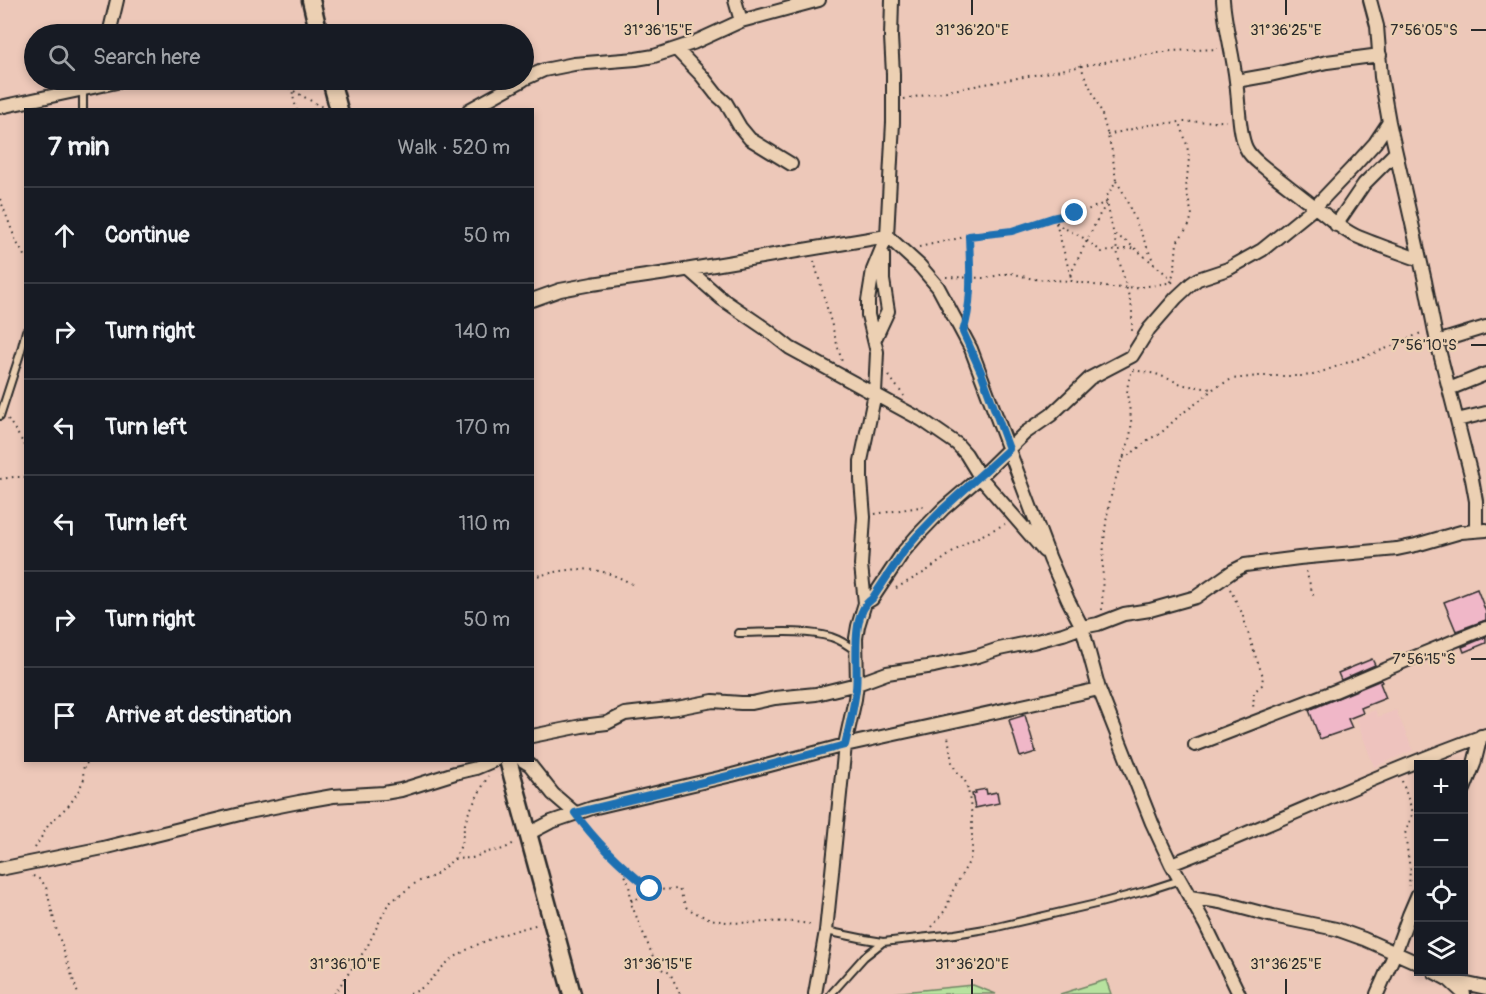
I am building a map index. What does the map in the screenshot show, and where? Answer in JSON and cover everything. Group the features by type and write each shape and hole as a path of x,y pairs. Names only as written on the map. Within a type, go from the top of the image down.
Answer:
{"street":[{"path":"111,24 117,0"},
{"path":"311,0 317,24"},
{"path":"735,0 741,21"},
{"path":"534,74 544,69 574,64 654,56 741,21 819,0"},
{"path":"875,339 888,311 884,279 893,122 892,0"},
{"path":"1223,0 1225,26 1231,48 1247,151 1279,180 1336,225 1354,236 1420,260"},
{"path":"534,736 607,723 625,714 713,701 752,703 816,694 857,684 887,673 934,666 1033,642 1098,624 1124,614 1150,610 1196,597 1245,565 1397,549 1461,532 1481,530 1481,504 1433,328 1395,153 1381,77 1377,26 1370,0"},
{"path":"676,49 726,103 750,139 791,164"},
{"path":"1236,81 1327,62 1380,55"},
{"path":"0,107 64,90"},
{"path":"334,90 338,108"},
{"path":"472,108 504,90"},
{"path":"815,994 826,931 845,745 857,684 858,626 868,601 917,536 1025,433 1051,415 1090,378 1134,353 1155,322 1191,284 1198,279 1228,269 1262,250 1315,207 1369,150 1389,122"},
{"path":"1336,225 1364,184 1395,153"},
{"path":"868,601 861,565 864,517 861,461 875,393 877,352 868,315 868,301 873,270 885,242"},
{"path":"534,299 571,288 812,249 885,242 898,246 928,274 947,302 981,372 1050,559 1082,627 1099,689 1152,823 1239,994"},
{"path":"689,270 722,299 790,348 922,420 957,444 980,477 1050,559"},
{"path":"1437,342 1486,327"},
{"path":"1449,389 1486,374"},
{"path":"1457,420 1486,412"},
{"path":"1195,745 1335,691 1486,628"},
{"path":"528,834 575,813 845,745 1099,689"},
{"path":"1171,864 1484,736"},
{"path":"1468,779 1484,736"},
{"path":"509,762 572,994"},
{"path":"525,762 553,794 575,813"},
{"path":"0,869 103,848 244,813 299,802 333,796 401,790 446,775 493,765"},
{"path":"1377,994 1395,953 1414,891"},
{"path":"1190,897 1336,929 1414,961"},
{"path":"1442,976 1464,994"},
{"path":"1449,980 1486,988"}],"lane":[{"path":"83,108 85,90"},
{"path":"0,416 24,337"},
{"path":"738,633 819,635 832,637 856,651"},
{"path":"826,931 883,942 955,934 1042,917 1149,890 1179,880"},
{"path":"831,994 864,957 883,942"}],"path":[{"path":"893,101 1080,65 1171,51 1231,48"},
{"path":"1080,65 1101,111 1115,165 1116,181 1154,263"},
{"path":"292,90 296,108"},
{"path":"292,90 325,108"},
{"path":"1107,135 1149,124 1241,121"},
{"path":"1172,281 1177,242 1189,225 1192,215 1186,189 1189,158 1180,122"},
{"path":"1098,624 1102,610 1103,542 1109,506 1115,479 1131,431 1126,390 1133,370 1132,308 1107,203 1107,196 1116,181"},
{"path":"0,199 16,242 24,256"},
{"path":"898,246 921,247 969,236 1012,231 1107,203"},
{"path":"1070,275 1107,203"},
{"path":"1052,218 1056,223 1088,241 1102,252 1136,248"},
{"path":"1056,223 1072,281"},
{"path":"1115,235 1136,248 1172,281"},
{"path":"963,332 969,308 969,236"},
{"path":"812,249 846,378"},
{"path":"928,274 984,278 1011,273 1033,279 1127,288 1160,285 1172,281"},
{"path":"1123,458 1160,434 1179,415 1213,389 1232,379 1320,373 1433,328"},
{"path":"1133,370 1156,374 1184,385 1213,389"},
{"path":"888,375 905,397"},
{"path":"2,408 24,444"},
{"path":"0,478 24,477"},
{"path":"868,601 885,595 925,572 966,543 1017,519"},
{"path":"1299,558 1304,566 1314,598"},
{"path":"534,577 562,570 594,569 632,584"},
{"path":"1221,581 1229,588 1237,602 1263,676 1262,685 1254,692 1253,710 1243,726"},
{"path":"925,936 944,914 952,892 970,860 972,847 970,800 964,781 952,762 948,723"},
{"path":"78,994 56,928 46,887 41,880 21,865 49,824 78,792 84,779 84,765 89,762"},
{"path":"334,994 367,947 388,904 417,882 434,876 454,859 461,845 468,814 493,765"},
{"path":"1397,770 1412,810 1405,834 1414,891"},
{"path":"575,813 622,867 653,890"},
{"path":"454,859 472,858 504,849 528,834"},
{"path":"622,867 629,885 631,901 654,959 659,968 670,973 680,994"},
{"path":"631,901 653,890 679,889 686,907 715,921 736,924 795,922 813,925 826,931"},
{"path":"410,994 423,988 444,964 465,951 516,931 552,921"}],"shaded area":[{"path":"1375,710 1378,717 1396,710 1413,750 1374,767 1356,718"}],"green space":[{"path":"1106,980 1111,994 1060,994"},
{"path":"973,985 996,994 890,994 892,993"}],"building":[{"path":"1477,589 1486,612 1486,620 1456,631 1444,602"},
{"path":"1486,637 1486,643 1464,652 1462,647"},
{"path":"1372,659 1375,665 1341,680 1338,673"},
{"path":"1381,680 1386,698 1361,708 1363,713 1348,719 1352,728 1320,739 1309,710"},
{"path":"1025,715 1036,752 1020,757 1009,720"},
{"path":"986,789 987,794 997,792 999,803 975,808 972,794 976,793 975,791"}],"route":[{"path":"650,889 634,874 622,867 575,813 845,745 857,684 856,638 865,603 872,599 904,551 917,536 1009,449 981,372 963,332 970,292 969,236 1012,231 1075,213"}]}
